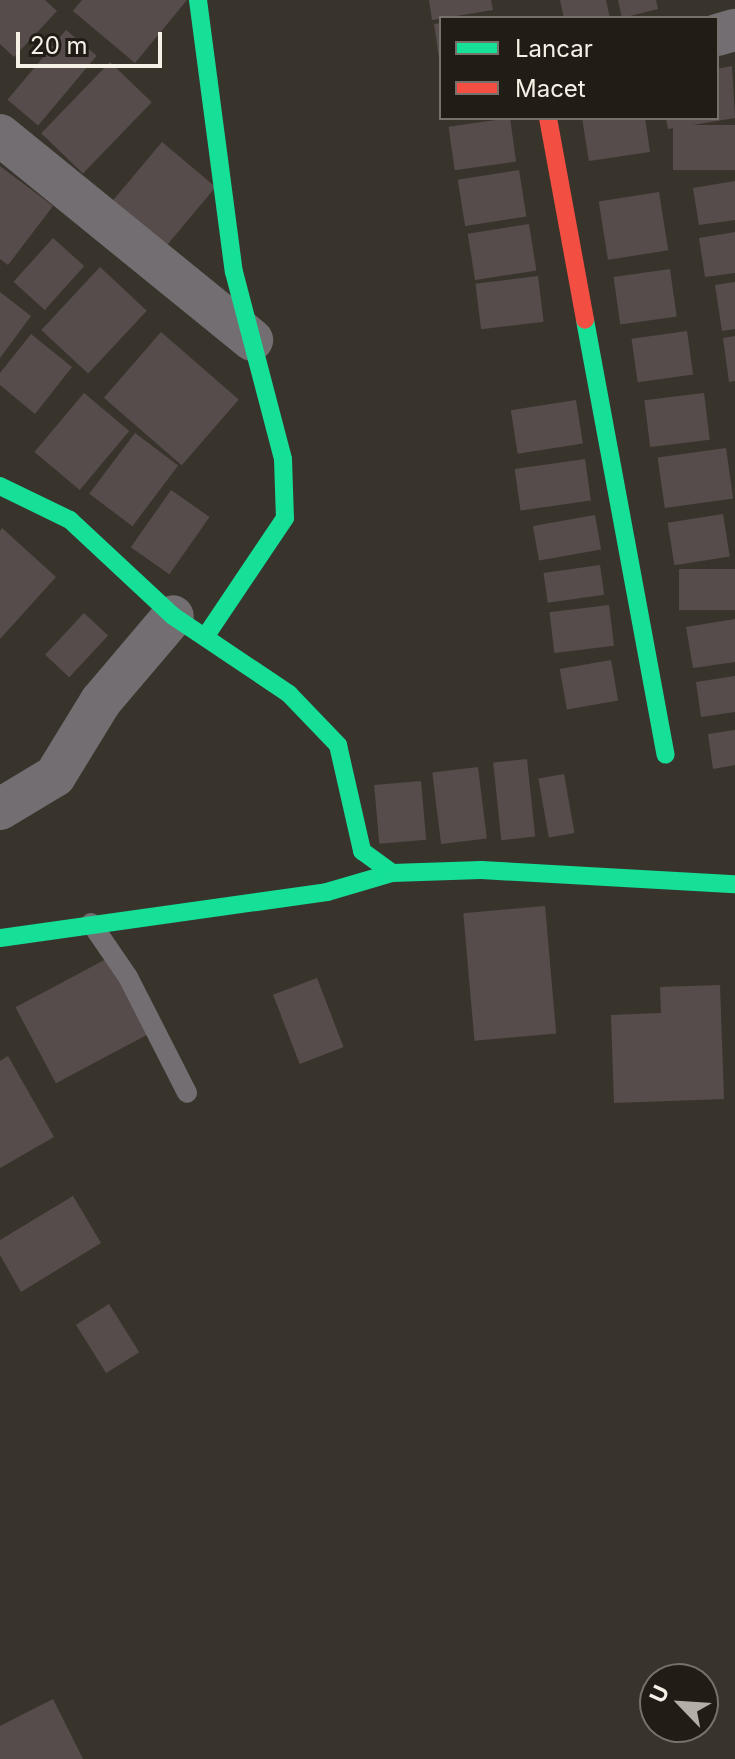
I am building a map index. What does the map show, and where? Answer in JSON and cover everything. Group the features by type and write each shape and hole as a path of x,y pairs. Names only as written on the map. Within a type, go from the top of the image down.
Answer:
{"street":[{"path":"0,809 55,776 101,701 189,626 285,518 283,459 234,272 210,61 198,0"},
{"path":"548,120 666,755"},
{"path":"0,135 252,340"},
{"path":"0,486 70,520 189,626 289,694 338,745 362,851 392,873"},
{"path":"0,938 327,892 392,873 481,870 735,884"}],"lane":[{"path":"91,923 128,977 187,1093"}],"building":[{"path":"0,0 45,0 57,11 14,57 0,44"},
{"path":"82,0 187,0 135,63 73,11"},
{"path":"429,0 491,0 493,10 439,16 439,19 432,20"},
{"path":"560,0 606,0 610,16 564,16"},
{"path":"618,0 656,0 658,9 622,16"},
{"path":"439,23 439,58 434,24"},
{"path":"66,30 97,56 38,125 8,100"},
{"path":"110,62 152,102 83,174 41,133"},
{"path":"732,66 735,118 668,129 666,120 719,120 719,69"},
{"path":"510,120 516,162 455,170 449,127"},
{"path":"582,120 645,120 650,152 589,161"},
{"path":"673,125 735,125 735,170 673,170"},
{"path":"162,142 216,187 158,256 104,211"},
{"path":"0,166 53,206 8,265 0,259"},
{"path":"519,170 526,216 465,226 458,180"},
{"path":"735,181 735,220 699,225 693,188"},
{"path":"659,192 668,250 608,260 599,202"},
{"path":"529,224 536,270 475,280 468,234"},
{"path":"735,232 735,273 705,277 699,238"},
{"path":"53,238 84,266 45,310 14,282"},
{"path":"100,267 147,311 88,374 41,330"},
{"path":"670,269 677,317 620,324 614,277"},
{"path":"538,276 544,322 481,329 475,284"},
{"path":"735,282 735,329 722,331 715,285"},
{"path":"0,292 31,316 0,358"},
{"path":"687,331 693,375 638,382 632,339"},
{"path":"161,332 239,400 182,465 104,398"},
{"path":"31,334 72,367 35,414 0,385 0,373"},
{"path":"735,336 735,381 729,382 723,338"},
{"path":"84,393 129,431 80,490 35,452"},
{"path":"704,393 710,440 650,447 644,400"},
{"path":"576,400 583,443 518,454 511,410"},
{"path":"135,433 178,465 132,526 89,494"},
{"path":"726,448 733,499 665,508 658,458"},
{"path":"585,459 591,501 521,510 515,469"},
{"path":"171,490 210,517 169,574 131,547"},
{"path":"723,514 730,556 674,565 668,523"},
{"path":"595,515 601,549 539,560 533,526"},
{"path":"2,528 56,577 0,639 0,531"},
{"path":"600,565 604,595 548,603 544,573"},
{"path":"679,569 735,569 735,610 679,610"},
{"path":"609,605 614,646 554,653 549,612"},
{"path":"84,613 108,636 69,677 45,655"},
{"path":"735,619 735,662 693,668 686,627"},
{"path":"611,660 618,700 567,709 560,669"},
{"path":"735,676 735,712 701,717 696,682"},
{"path":"735,730 735,765 713,769 708,734"},
{"path":"527,759 535,837 501,840 493,763"},
{"path":"478,767 487,838 441,844 432,773"},
{"path":"564,774 574,833 549,838 538,779"},
{"path":"421,781 426,840 379,844 374,785"},
{"path":"545,906 556,1034 474,1041 463,913"},
{"path":"110,957 150,1033 56,1083 16,1007"},
{"path":"317,978 344,1047 300,1064 273,995"},
{"path":"720,985 724,1099 614,1103 611,1015 661,1013 660,987"},
{"path":"8,1056 54,1137 0,1168 0,1061"},
{"path":"73,1196 101,1243 21,1292 0,1255 0,1240"},
{"path":"109,1304 139,1352 106,1373 76,1325"},
{"path":"53,1699 83,1759 0,1759 0,1726"}],"traffic: fast":[{"path":"198,0 234,272 283,459 285,518 205,637"},
{"path":"585,320 666,755"},
{"path":"0,486 70,520 173,616 289,694 338,745 362,851 392,873"},
{"path":"0,938 327,892 392,873 481,870 735,884"}],"traffic: jam":[{"path":"548,120 585,320"}]}
